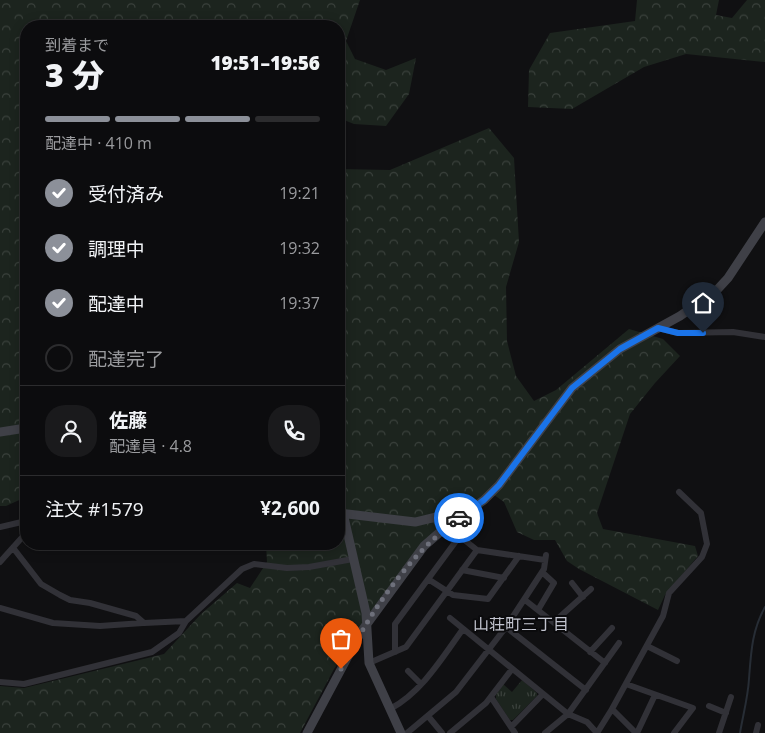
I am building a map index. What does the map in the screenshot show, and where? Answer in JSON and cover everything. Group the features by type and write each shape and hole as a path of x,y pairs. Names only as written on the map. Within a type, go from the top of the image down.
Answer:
{"street":[{"path":"307,733 368,622 418,554 447,526 484,500 499,485 572,388 620,349 658,328 716,291 728,278 765,222"},
{"path":"658,328 678,333 733,332 765,337"},
{"path":"0,432 20,429"},
{"path":"450,618 568,714 586,722 597,733 663,616 669,593 702,557 707,544 700,513 679,492"},
{"path":"345,513 415,522 472,508"},
{"path":"0,527 20,522"},
{"path":"407,733 456,692 525,600 542,572 545,558 477,550 447,526"},
{"path":"345,528 368,622 369,663 401,733"},
{"path":"395,652 395,624 460,537"},
{"path":"0,562 20,541"},
{"path":"14,549 41,584 60,595 70,600 90,603 136,616 144,623"},
{"path":"369,663 406,647 477,550"},
{"path":"428,579 446,592 488,599 519,556"},
{"path":"0,682 24,684 152,652 179,633 186,621 242,569 254,564 287,568 309,567 353,559"},
{"path":"462,570 504,578"},
{"path":"538,610 554,583 542,572"},
{"path":"572,583 583,596"},
{"path":"554,622 592,589"},
{"path":"525,600 605,663"},
{"path":"0,608 53,623 100,626 186,621"},
{"path":"506,627 586,690"},
{"path":"590,652 612,628"},
{"path":"390,709 403,702 432,672 463,629"},
{"path":"548,732 568,714 619,643"},
{"path":"647,646 677,661"},
{"path":"450,733 490,697 512,669"},
{"path":"408,670 420,684"},
{"path":"626,684 655,696 693,708 674,733"},
{"path":"490,697 513,730 543,694"},
{"path":"612,709 637,733 655,696"},
{"path":"719,733 731,697"},
{"path":"709,706 726,713"},
{"path":"428,716 442,733"},
{"path":"756,733 758,725"}],"green space":[{"path":"0,0 360,0 346,41 355,59 386,70 416,58 409,94 386,126 354,124 345,120 345,20 20,20 20,500 6,506 0,506"},
{"path":"637,0 719,0 716,15 732,18 747,0 765,0 765,62 686,54 644,67 572,109 528,107 529,70 550,33 635,21"},
{"path":"489,128 514,158 519,242 506,287 507,341 516,376 534,401 556,390 629,329 663,339 680,356 630,414 597,513 603,529 695,546 698,556 665,595 658,610 567,561 555,540 534,540 517,532 504,502 490,492 452,520 378,604 334,669 300,733 0,733 0,686 24,688 164,654 201,614 237,583 250,588 267,562 266,550 345,550 345,169 390,170"},
{"path":"522,680 537,693 537,696 513,720 510,720 496,699 496,695 503,684 512,692"}],"waterway":[{"path":"740,733 748,692 753,642 757,624 765,607"}],"way so far":[{"path":"341,669 356,639 372,614 424,546 459,518"}],"district":[{"name":"山荘町三丁目","path":"521,624"}],"route":[{"path":"459,518 484,500 499,485 572,388 620,349 658,328 678,333 703,333"}]}
